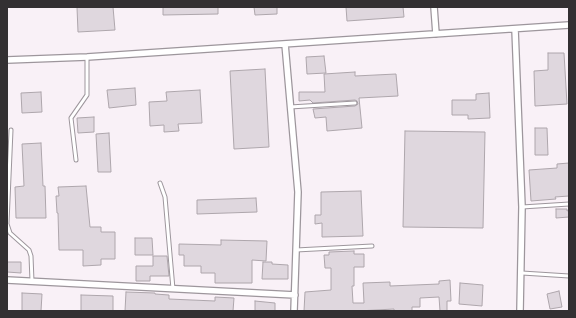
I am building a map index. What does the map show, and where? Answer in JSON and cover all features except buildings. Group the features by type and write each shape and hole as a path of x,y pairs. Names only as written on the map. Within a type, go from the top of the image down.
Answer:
{"street":[{"path":"434,7 436,34"},
{"path":"7,60 87,57 569,25"},
{"path":"515,29 522,207 522,273 520,311"},
{"path":"285,44 298,192 294,311"},
{"path":"7,280 295,295"}],"lane":[{"path":"76,160 71,118 87,95 87,57"},
{"path":"290,107 355,103"},
{"path":"11,130 7,223 10,233 28,250 30,256 32,281"},
{"path":"160,184 165,197 173,289"},
{"path":"522,207 569,204"},
{"path":"296,250 372,246"},
{"path":"522,273 569,276"}]}
